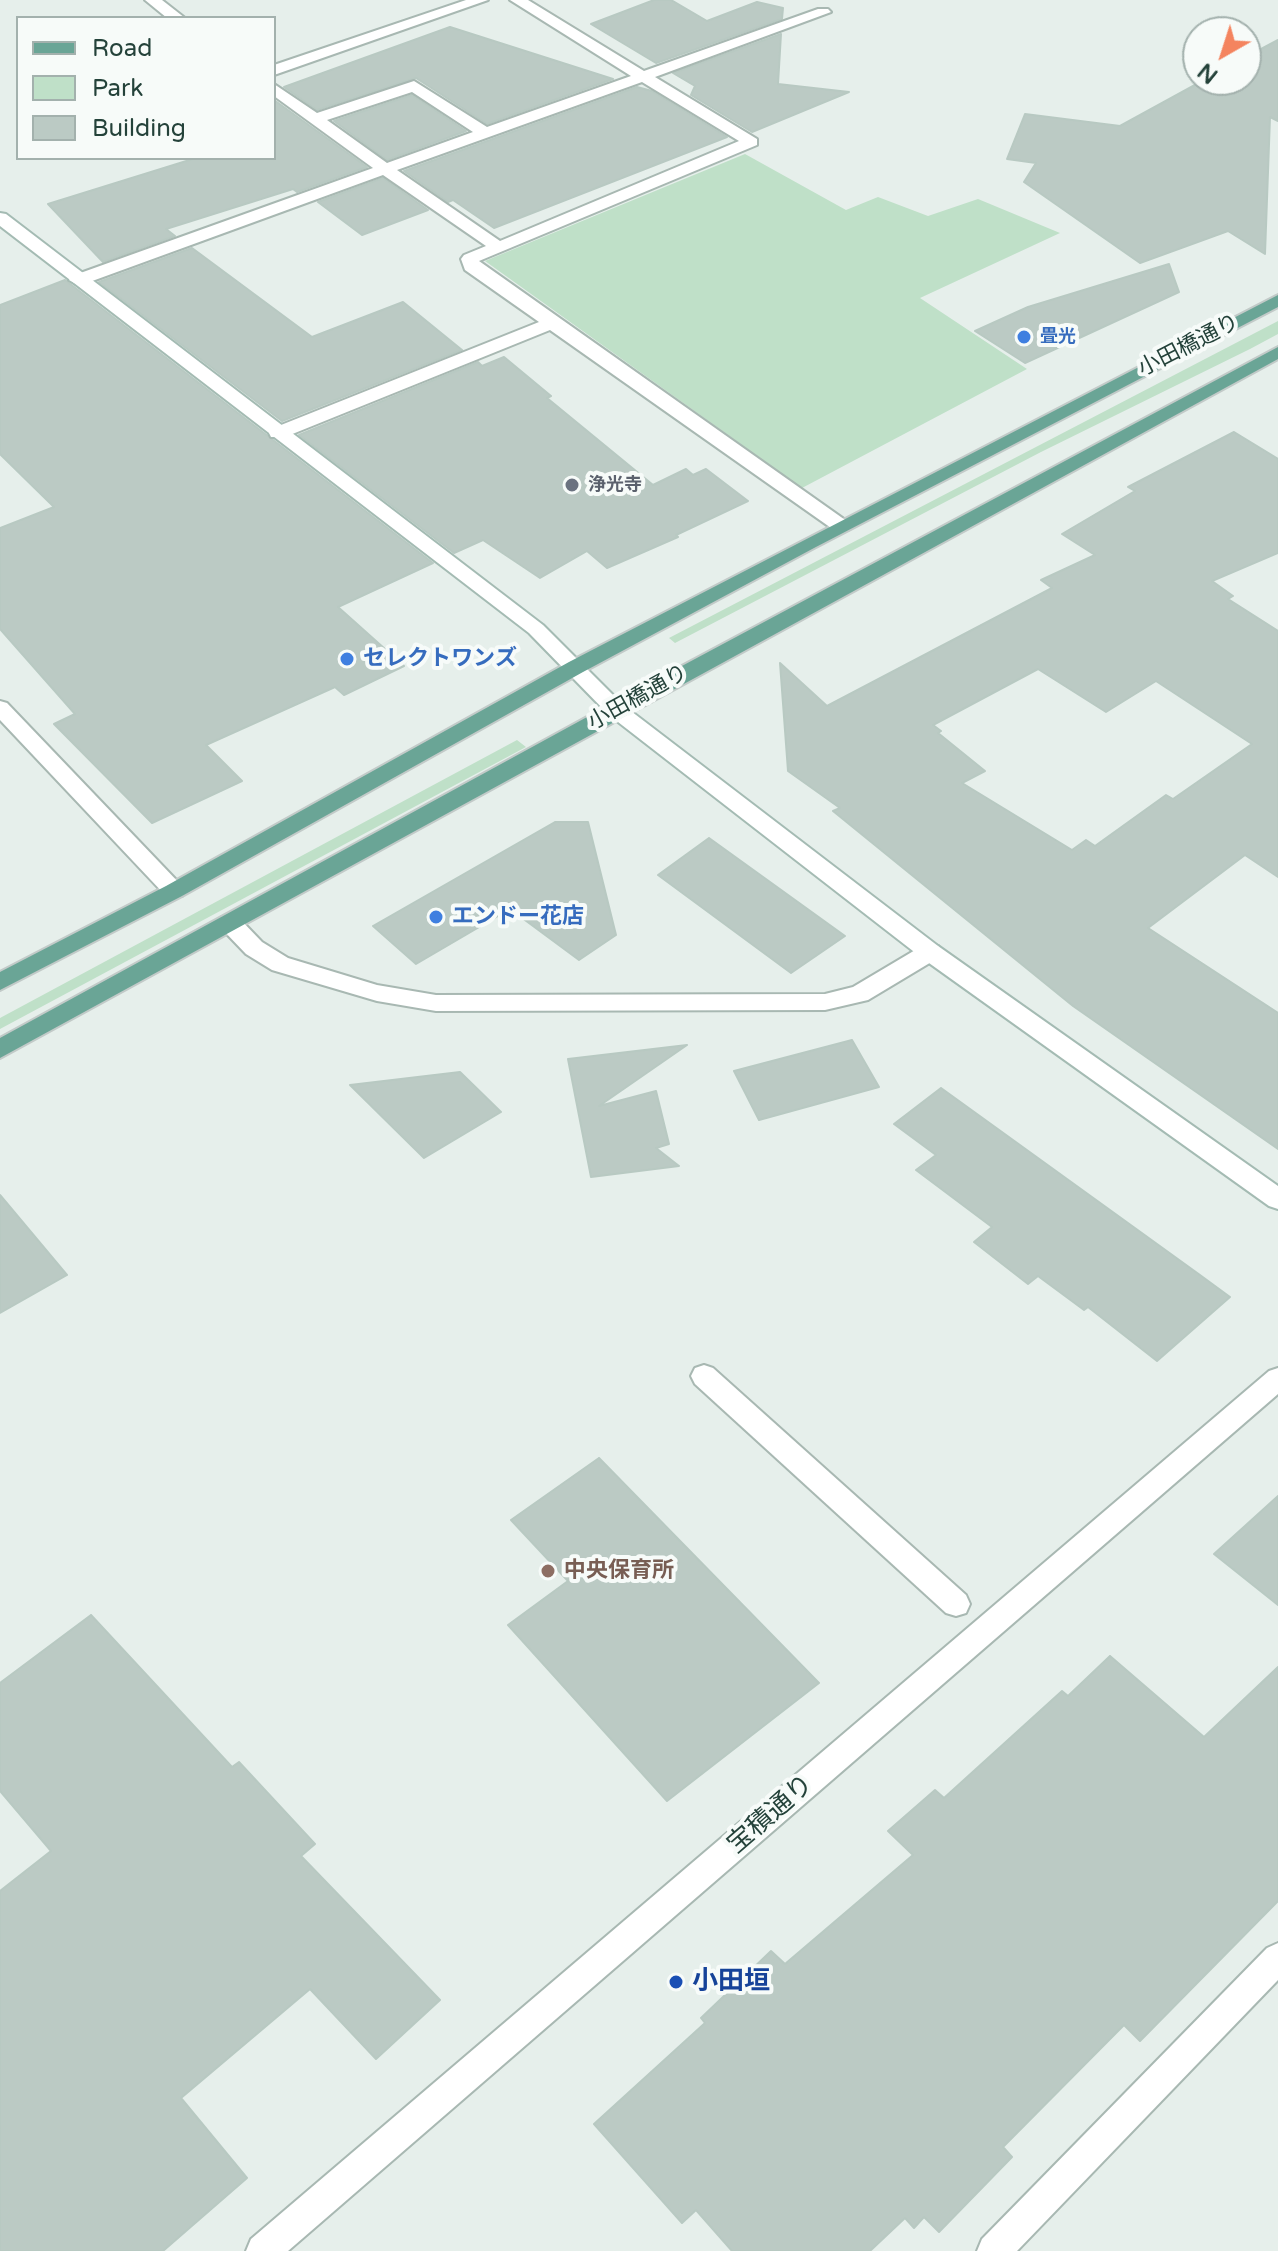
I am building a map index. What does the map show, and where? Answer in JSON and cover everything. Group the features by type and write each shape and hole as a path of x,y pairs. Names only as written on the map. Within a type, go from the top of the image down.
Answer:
{"main road":[{"name":"小田橋通り","path":"0,982 174,891 576,667 1278,300"},
{"name":"小田橋通り","path":"0,1049 616,710 1278,352"}],"street":[{"path":"152,0 174,16"},
{"path":"276,69 481,0"},
{"path":"517,0 751,142 470,259 471,266 841,526"},
{"path":"78,280 823,12"},
{"path":"315,119 414,86 483,132"},
{"path":"276,90 498,247"},
{"path":"0,218 536,629 616,710 930,952 1278,1199"},
{"path":"278,433 552,323"},
{"path":"0,708 174,891"},
{"path":"230,923 254,948 280,964 377,993 436,1003 825,1002 860,994 930,952"},
{"path":"704,1376 956,1604"},
{"name":"宝積通り","path":"263,2251 1278,1379"},
{"path":"994,2251 1278,1958"}],"green space":[{"path":"745,154 846,210 878,197 928,216 978,199 1060,233 920,298 1027,369 802,488 485,261"},
{"path":"1278,321 1278,334 1250,349 1041,452 675,643 669,638"},
{"path":"517,740 526,747 0,1029 0,1018"}],"building":[{"path":"654,0 671,0 707,21 757,2 783,8 782,19 656,63 591,24"},
{"path":"450,27 613,79 487,124 416,78 317,110 284,87"},
{"path":"781,34 778,84 849,92 752,132 691,95 695,86 673,73"},
{"path":"1278,40 1278,121 1270,117 1265,254 1228,231 1140,263 1024,182 1036,163 1007,159 1025,114 1120,126 1182,92 1182,96 1262,96 1262,48"},
{"path":"637,87 652,91 727,137 494,228 453,200 448,202 404,171"},
{"path":"412,95 466,131 387,160 334,121"},
{"path":"276,101 367,167 297,192 293,189 166,229 175,236 103,262 48,204 190,160 276,160"},
{"path":"383,178 428,210 362,235 318,202"},
{"path":"192,248 312,337 403,302 462,350 282,421 99,282"},
{"path":"1169,264 1179,292 1025,363 975,331 1028,307"},
{"path":"65,280 433,563 338,607 404,666 344,695 335,687 206,745 242,781 152,823 54,724 75,714 0,629 0,528 54,507 0,454 0,305"},
{"path":"504,357 551,396 547,398 653,485 686,469 693,475 706,469 748,501 676,535 678,537 607,568 587,551 540,578 483,540 454,553 299,435 478,362 482,366"},
{"path":"1234,432 1278,459 1278,553 1212,581 1233,596 1228,599 1278,631 1278,877 1245,855 1148,928 1278,1013 1278,1149 1073,1006 833,811 840,808 788,771 780,663 827,706 1052,588 1041,580 1095,555 1062,534 1135,491 1128,487","holes":["1038,669 1106,712 1156,681 1252,744 1173,799 1166,795 1095,846 1086,840 1072,850 962,783 985,771 938,733 941,731 933,725"]},
{"path":"555,822 588,822 616,935 579,960 510,909 416,964 373,926"},
{"path":"709,838 845,936 791,973 658,875"},
{"path":"852,1040 879,1087 759,1120 734,1071"},
{"path":"687,1045 599,1106 656,1091 669,1144 656,1148 679,1166 591,1177 568,1059"},
{"path":"460,1072 501,1112 424,1158 350,1085"},
{"path":"941,1088 1230,1297 1157,1361 1088,1307 1084,1310 1038,1276 1028,1284 974,1242 992,1227 916,1170 936,1155 894,1124"},
{"path":"0,1195 67,1275 0,1313"},
{"path":"599,1458 819,1683 667,1801 508,1625 568,1581 511,1520"},
{"path":"1278,1496 1278,1605 1214,1554"},
{"path":"91,1615 232,1767 239,1762 315,1844 301,1856 440,2000 376,2059 310,1989 181,2098 247,2178 163,2251 0,2251 0,1891 51,1851 0,1791 0,1683"},
{"path":"1110,1656 1204,1737 1278,1667 1278,1901 1140,2041 1124,2025 1003,2147 1012,2157 939,2232 924,2217 914,2228 905,2218 870,2251 732,2251 696,2210 682,2223 594,2124 705,2023 701,2018 771,1951 785,1964 913,1855 888,1831 935,1790 944,1798 1062,1691 1068,1696"}],"place":[{"name":"畳光","path":"1024,337"},
{"name":"浄光寺","path":"572,485"},
{"name":"セレクトワンズ","path":"347,659"},
{"name":"エンドー花店","path":"436,917"},
{"name":"中央保育所","path":"548,1571"},
{"name":"小田垣","path":"676,1982"}]}
